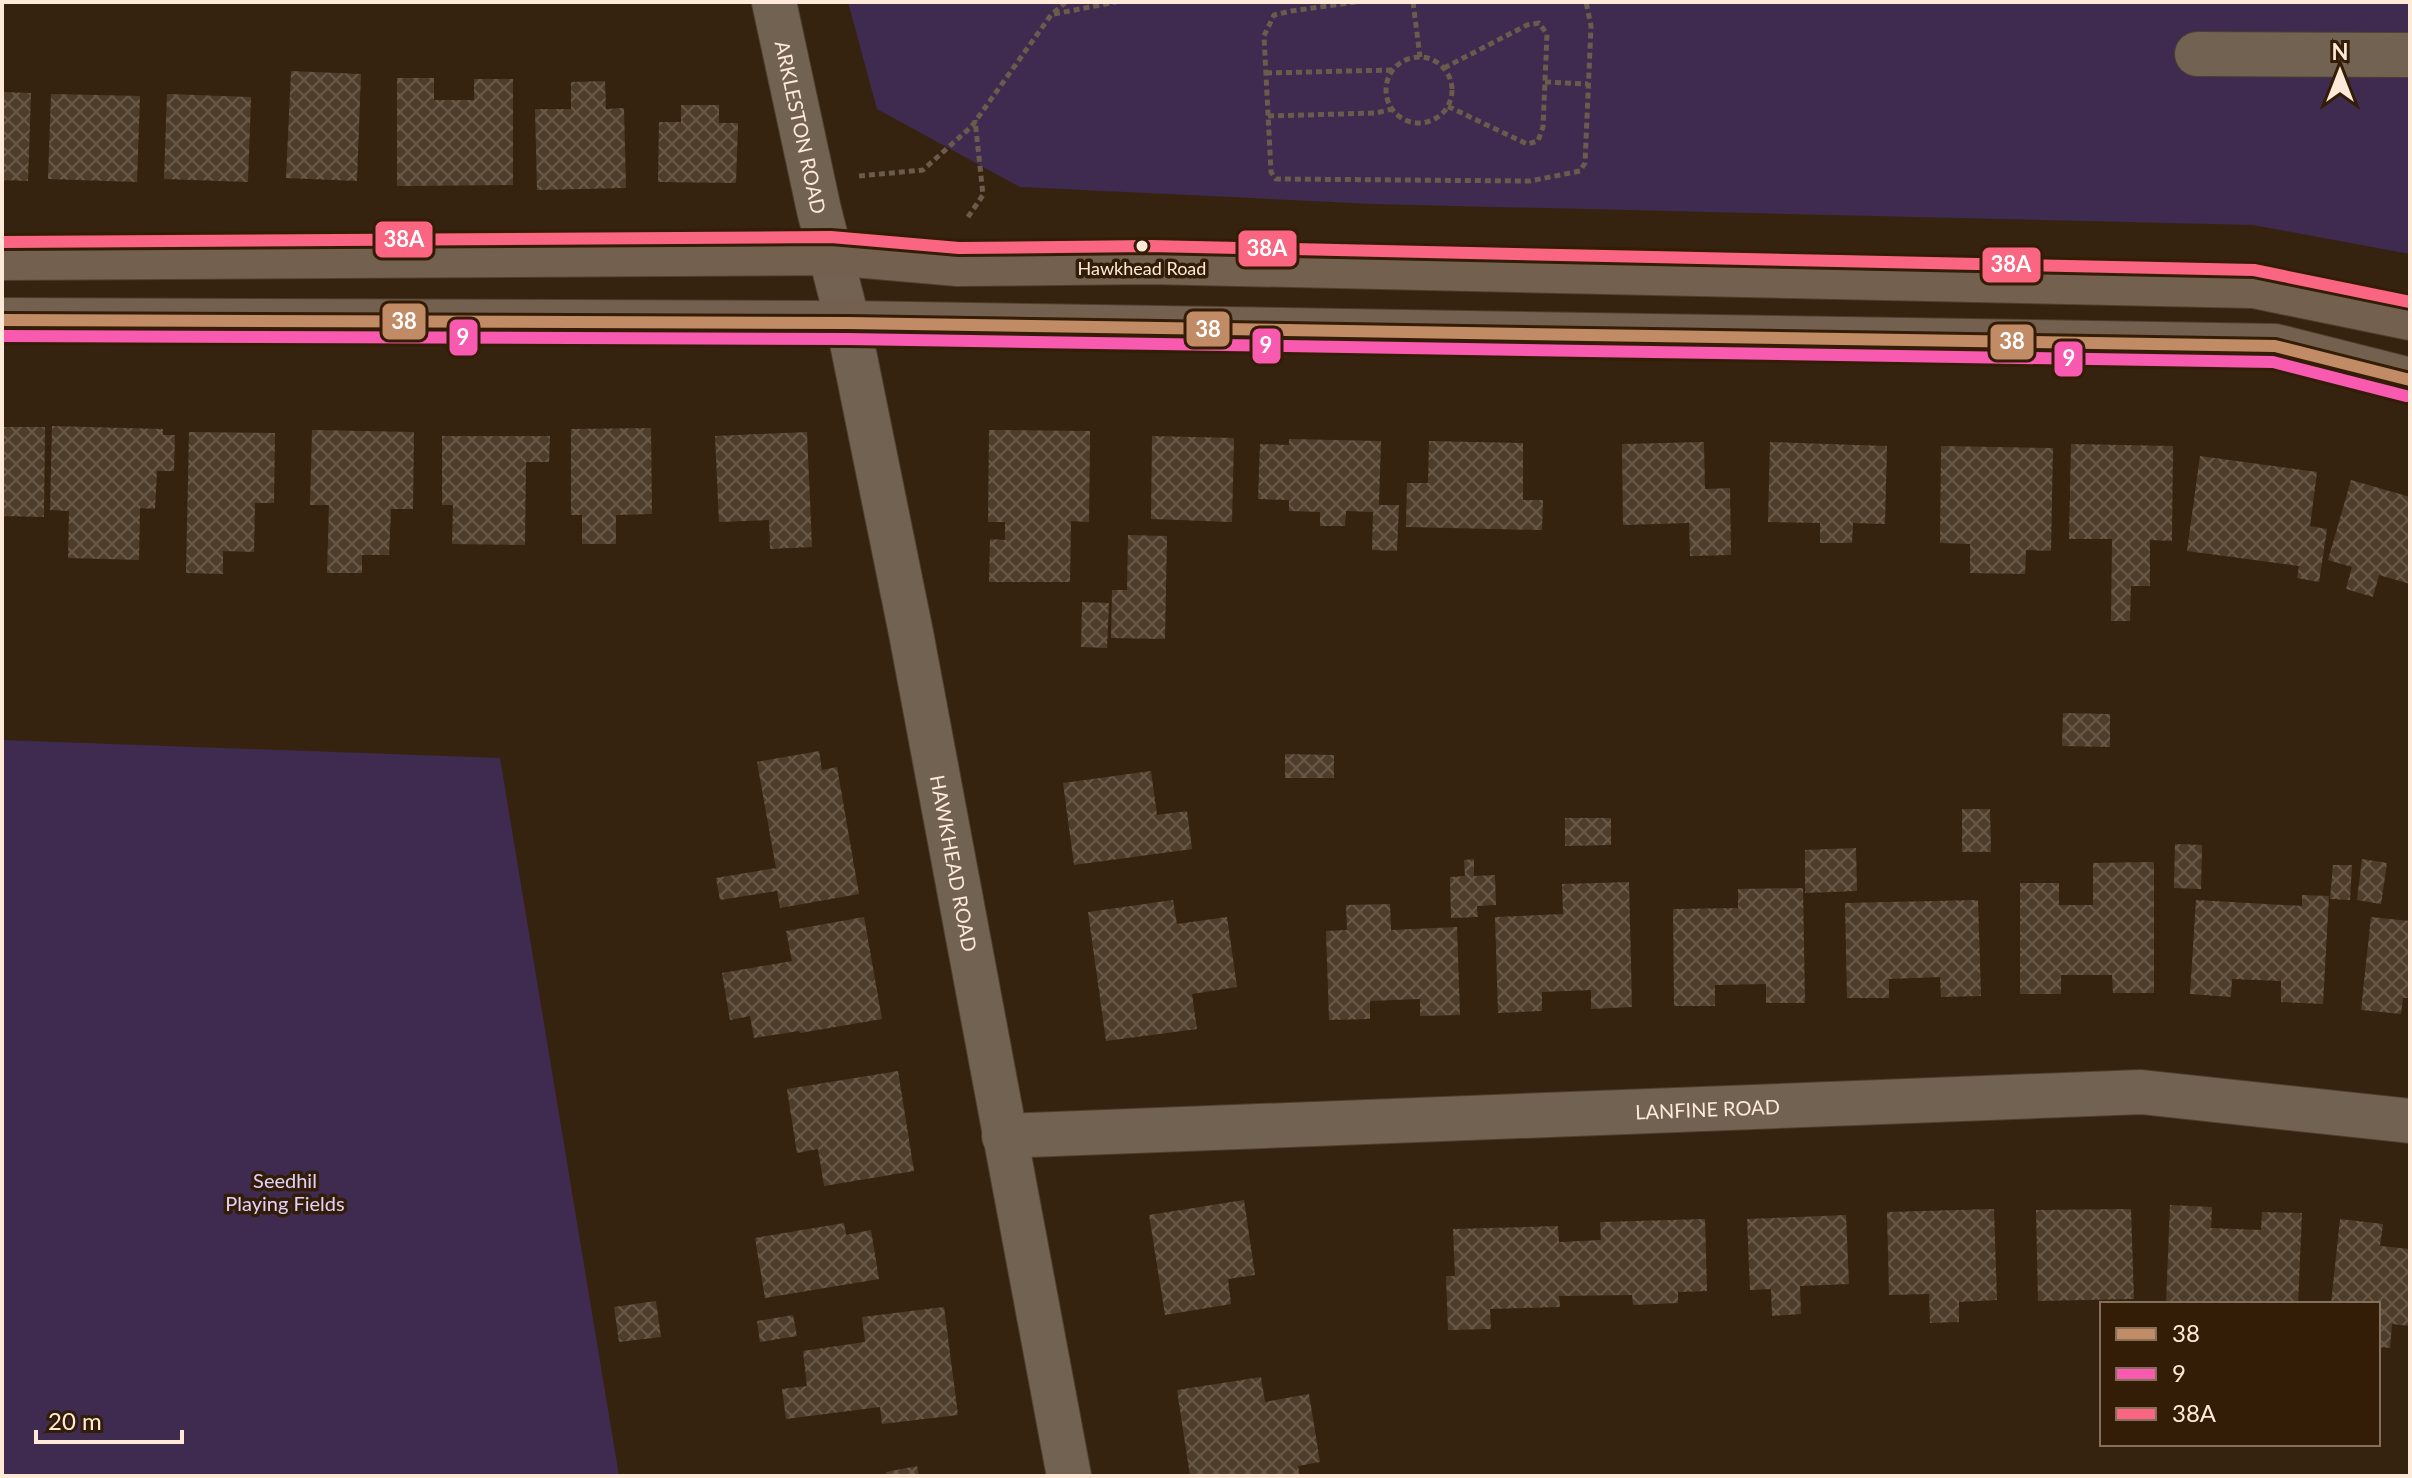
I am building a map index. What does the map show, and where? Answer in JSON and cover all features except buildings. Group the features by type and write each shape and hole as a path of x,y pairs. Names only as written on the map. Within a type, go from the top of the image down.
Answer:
{"main road":[{"path":"2,258 831,253 958,264 1150,262 2254,286 2410,318"},
{"path":"2,320 848,323 2275,346 2410,380"}],"street":[{"name":"ARKLESTON ROAD","path":"774,2 831,253"},
{"path":"2197,54 2410,55"},
{"name":"HAWKHEAD ROAD","path":"831,253 911,633 1069,1476"},
{"name":"LANFINE ROAD","path":"1004,1136 2141,1092 2410,1121"}],"path":[{"path":"816,188 855,177 923,170 972,126 1051,15 1066,2"},
{"path":"1051,15 1116,2"},
{"path":"1356,2 1274,15 1264,36 1271,172 1276,179 1530,181 1580,171 1585,163 1589,84 1591,26 1586,2"},
{"path":"1413,2 1420,57"},
{"path":"1444,68 1527,25 1539,23 1547,34 1543,127 1538,141 1527,144 1447,106"},
{"path":"1420,57 1431,59 1444,68 1451,84 1451,96 1440,115 1430,121 1408,121 1392,109 1386,89 1392,70 1400,62 1420,57"},
{"path":"1266,73 1392,70"},
{"path":"1545,82 1589,84"},
{"path":"1268,116 1376,113 1392,109"},
{"path":"962,225 983,195 975,119"}],"green space":[{"path":"848,2 2410,2 2410,254 2253,225 1374,204 1020,187 877,109"},
{"name":"Seedhil Playing Fields","path":"2,740 500,758 619,1476 2,1476"}],"transit line":[{"name":"38A","path":"2,242 831,237 959,248 1150,246 2254,270 2410,302"},
{"name":"38","path":"2,320 848,323 2275,346 2410,380"},
{"name":"9","path":"2,336 848,339 2273,362 2406,396"}],"place":[{"name":"Hawkhead Road","path":"1142,246"}]}
